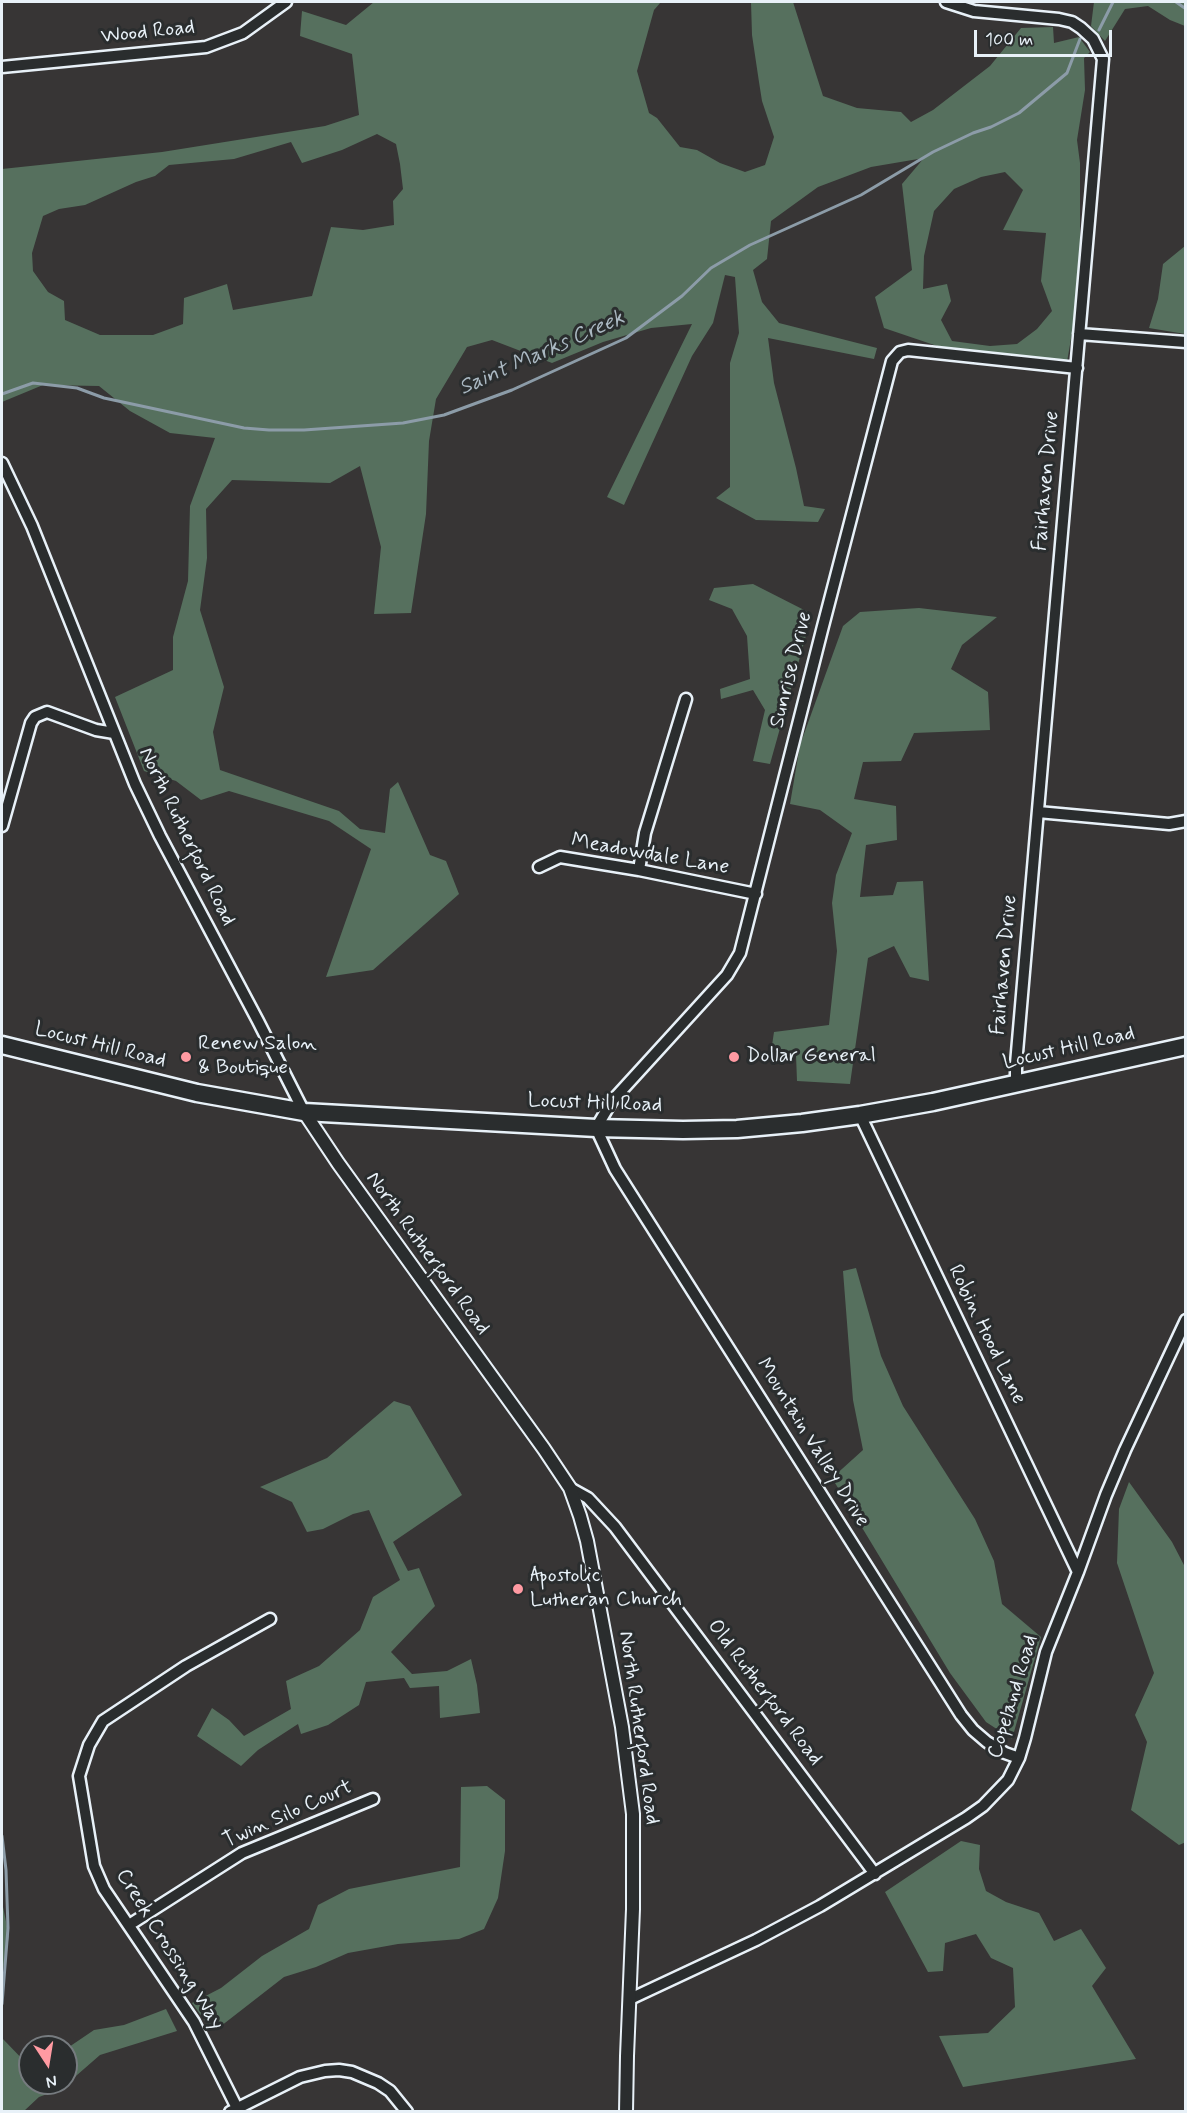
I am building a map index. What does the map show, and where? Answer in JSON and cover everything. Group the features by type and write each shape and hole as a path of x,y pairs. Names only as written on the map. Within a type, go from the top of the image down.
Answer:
{"main road":[{"name":"Locust Hill Road","path":"2,1045 197,1093 304,1112 596,1128 684,1130 737,1129 860,1115 1016,1084 1185,1046"}],"street":[{"name":"Wood Road","path":"2,67 206,47 243,33 286,2"},
{"name":"Fairhaven Drive","path":"946,2 974,10 1067,20 1085,31 1101,53 1103,64 1016,1084"},
{"path":"1079,334 1185,342"},
{"name":"Sunrise Drive","path":"596,1128 612,1101 728,975 741,953 824,619 892,361 900,352 908,350 1077,368"},
{"name":"North Rutherford Road","path":"2,464 50,570 114,733 160,836 304,1112 366,1202 526,1422 570,1488 587,1541 630,1777 634,1852 626,2112"},
{"path":"639,870 645,833 686,699"},
{"path":"2,826 34,717 46,712 96,730 114,733"},
{"path":"1038,812 1169,824 1185,821"},
{"name":"Meadowdale Lane","path":"539,867 560,857 639,870 756,894"},
{"name":"Robin Hood Lane","path":"860,1115 1078,1572"},
{"name":"Mountain Valley Drive","path":"596,1128 615,1169 961,1715 987,1742 1019,1758"},
{"name":"Copeland Road","path":"630,1999 756,1940 820,1906 983,1806 1008,1780 1019,1758 1046,1652 1123,1455 1185,1320"},
{"name":"Old Rutherford Road","path":"570,1488 588,1498 615,1527 875,1874"},
{"name":"Creek Crossing Way","path":"233,2110 194,2022 104,1889 94,1866 79,1776 89,1745 103,1721 186,1666 270,1619"},
{"name":"Twin Silo Court","path":"129,1925 242,1853 373,1799"},
{"path":"233,2110 312,2073 339,2070 365,2076 378,2083 400,2101 407,2112"}],"green space":[{"path":"374,2 661,2 654,10 637,71 649,113 657,118 680,147 697,150 720,163 745,172 765,165 774,137 762,101 752,35 751,2 793,2 823,96 857,108 901,112 911,122 933,110 990,66 1021,28 1053,27 1054,43 1079,37 1090,52 1084,58 1085,90 1077,140 1080,163 1080,248 1073,327 1067,362 943,348 884,328 875,297 912,270 902,184 924,158 871,167 818,187 771,221 767,259 753,270 762,302 779,323 877,348 874,359 768,338 774,383 804,506 825,509 818,522 756,520 716,498 730,487 730,363 739,333 735,277 725,275 713,323 692,356 624,505 607,497 692,324 651,328 603,342 552,363 492,340 467,347 436,399 429,441 426,514 411,613 374,614 381,547 360,466 330,483 232,480 206,509 207,558 200,610 224,687 213,732 220,770 339,811 360,829 385,833 390,789 398,782 430,855 446,861 459,894 373,970 326,977 371,849 329,821 229,791 201,800 176,781 144,771 115,697 173,670 173,637 188,581 190,506 215,438 170,433 130,411 99,386 43,385 2,402 2,169 162,152 325,126 359,115 352,54 300,36 302,11 346,25","holes":["377,134 396,144 400,164 403,189 393,201 394,225 363,230 331,227 312,296 233,310 227,284 184,298 183,324 153,335 100,335 65,320 64,301 48,292 33,271 32,253 43,216 59,209 85,205 155,176 169,165 234,159 291,142 302,163 342,150","1005,172 1023,190 1003,230 1046,233 1041,281 1052,311 1037,329 1017,344 990,346 952,341 941,320 951,301 947,284 923,289 924,256 934,211 954,189 981,177"]},
{"path":"1094,2 1185,2 1185,26 1170,20 1148,6 1125,9 1105,41 1091,26"},
{"path":"1185,246 1185,334 1149,328 1158,299 1163,264"},
{"path":"753,584 812,614 770,764 753,761 765,710 753,690 721,699 720,689 750,679 747,636 732,609 709,600 714,588"},
{"path":"919,608 997,617 962,645 951,669 988,692 990,730 914,733 901,761 863,762 854,799 896,806 897,840 866,845 860,897 893,895 897,882 923,881 929,981 910,977 894,946 868,958 850,1084 797,1081 796,1055 771,1052 774,1032 829,1025 837,951 832,903 836,875 852,833 820,810 790,804 800,745 843,626 860,612"},
{"path":"856,1268 881,1356 903,1406 975,1519 994,1561 1002,1604 1041,1637 1012,1739 986,1722 950,1673 832,1478 863,1450 853,1400 843,1271"},
{"path":"394,1401 410,1406 462,1495 393,1542 408,1571 419,1568 435,1606 391,1652 412,1674 447,1671 471,1659 480,1713 440,1718 439,1686 410,1688 404,1678 366,1682 359,1705 328,1725 301,1734 298,1724 258,1750 241,1766 197,1736 212,1708 229,1720 244,1736 291,1709 286,1681 319,1666 360,1630 373,1597 400,1580 369,1510 353,1514 323,1529 307,1532 292,1502 260,1487 327,1458"},
{"path":"1129,1482 1172,1542 1185,1567 1186,1842 1179,1845 1131,1810 1147,1742 1135,1715 1154,1673 1117,1563 1119,1509"},
{"path":"487,1786 505,1800 505,1851 498,1898 484,1929 459,1939 398,1944 348,1953 316,1967 284,1977 221,2026 210,2028 192,2003 221,1988 262,1956 309,1929 318,1905 349,1889 460,1867 461,1787"},
{"path":"961,1841 980,1845 979,1869 986,1891 1006,1902 1039,1913 1054,1941 1081,1929 1106,1968 1092,1986 1136,2059 963,2087 939,2036 988,2033 1015,2007 1013,1968 991,1958 976,1934 945,1943 943,1971 928,1972 885,1892"},
{"path":"2,1902 9,1936 2,1976"},
{"path":"166,2009 177,2031 100,2055 78,2074 78,2041 94,2030 124,2025"},
{"path":"2,2038 18,2055 18,2095 44,2095 39,2097 24,2111 2,2111"}],"waterway":[{"name":"Saint Marks Creek","path":"1099,30 1113,2"},
{"path":"1176,2 1186,9"},
{"name":"Saint Marks Creek","path":"2,394 33,383 77,388 104,398 244,428 269,430 304,430 403,423 444,415 512,390 626,338 682,296 711,268 750,245 861,195 933,152 1019,113 1067,73 1080,39"},
{"path":"2,1836 8,1928 2,2004"}],"place":[{"name":"Renew Salon & Boutique","path":"186,1057"},
{"name":"Dollar General","path":"734,1057"},
{"name":"Apostolic Lutheran Church","path":"518,1589"}]}
